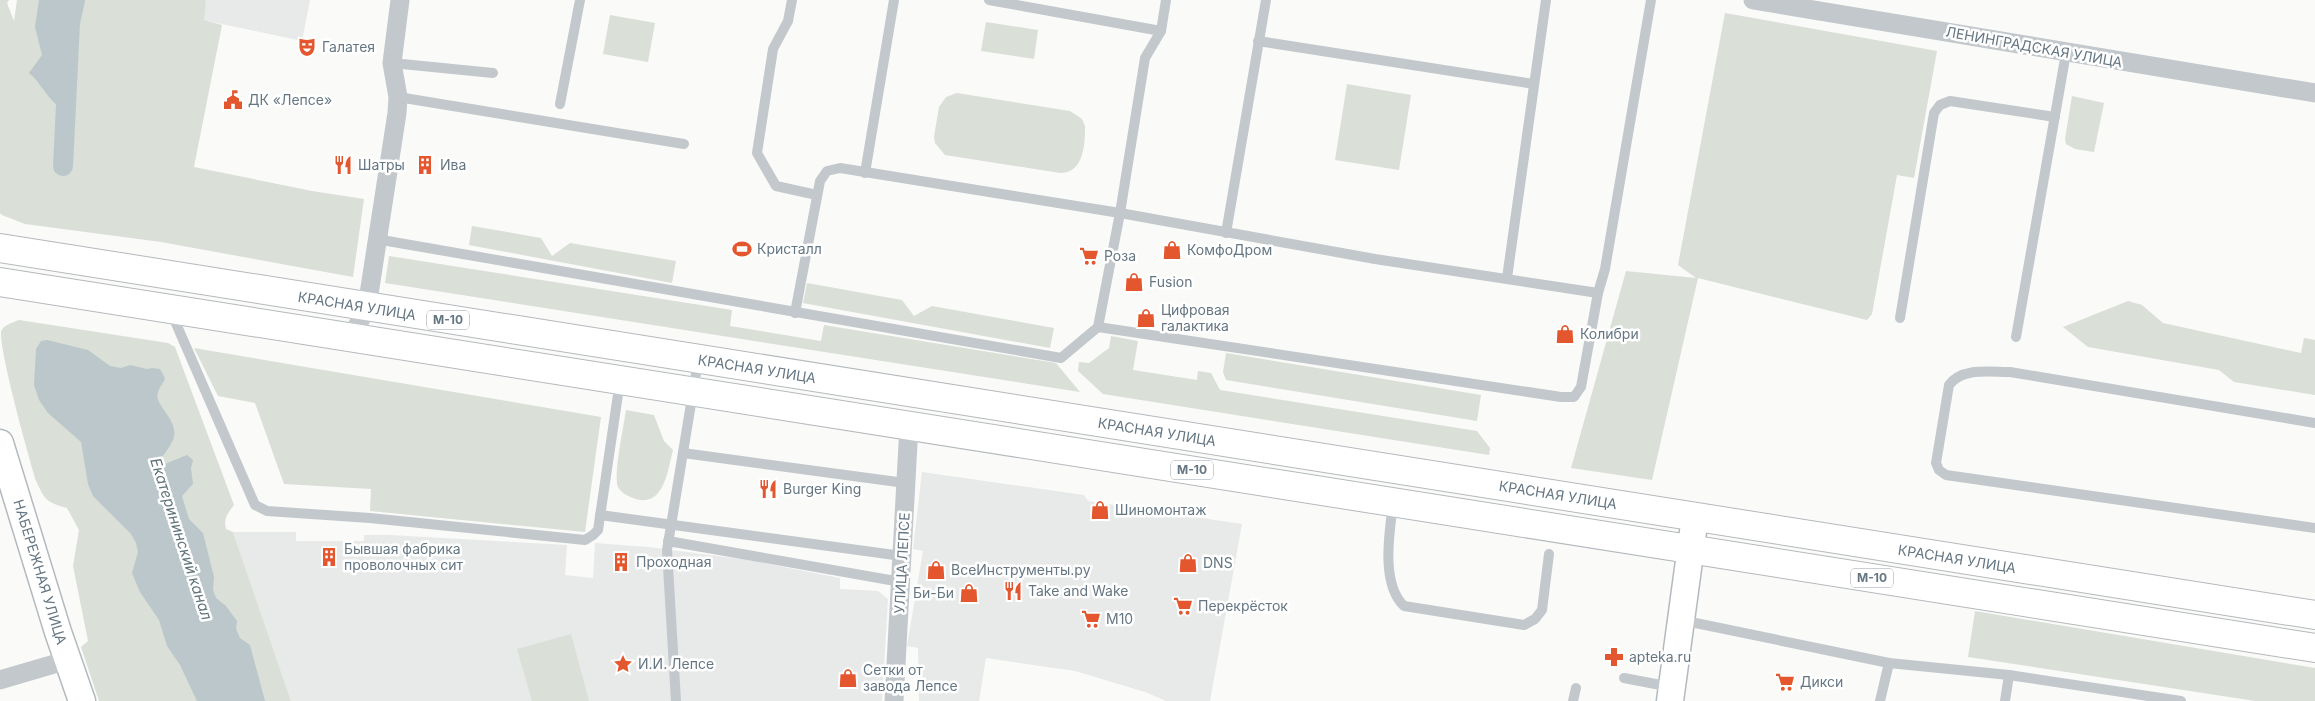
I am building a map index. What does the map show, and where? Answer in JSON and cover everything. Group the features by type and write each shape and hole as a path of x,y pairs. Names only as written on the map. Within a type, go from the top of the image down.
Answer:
{"highway":[{"name":"КРАСНАЯ УЛИЦА","path":"0,248 2315,615"},
{"name":"М-10","path":"0,282 2315,648"}],"street":[{"path":"351,338 367,307 398,97 392,63 400,0"},
{"name":"ЛЕНИНГРАДСКАЯ УЛИЦА","path":"1753,0 2315,93"},
{"name":"УЛИЦА ЛЕПСЕ","path":"894,701 909,425"},
{"name":"НАБЕРЕЖНАЯ УЛИЦА","path":"0,443 82,701"},
{"path":"1671,694 1695,517"},
{"path":"0,680 68,660"}],"lane":[{"path":"560,104 580,0"},
{"path":"792,0 788,21 772,49 757,153 776,186 817,195"},
{"path":"866,173 894,0"},
{"path":"988,0 1161,31"},
{"path":"376,239 1061,358 1098,327 1120,213 1146,58 1161,31 1166,0"},
{"path":"1226,233 1266,0"},
{"path":"1507,278 1546,0"},
{"path":"1098,327 1570,398 1577,394 1581,387 1598,293 1605,269 1651,0"},
{"path":"1258,41 1534,84"},
{"path":"2016,337 2066,53"},
{"path":"392,63 493,73"},
{"path":"398,97 684,144"},
{"path":"1900,318 1934,113 1940,105 1950,101 2055,118"},
{"path":"795,313 822,175 832,169 1120,213 1456,272 1507,278 1598,293"},
{"path":"170,309 234,460 255,505 260,509 585,540 596,533 600,515 620,380"},
{"path":"676,701 667,550 698,360"},
{"path":"2315,423 2010,372 1974,372 1956,379 1949,385 1936,463 1939,470 1946,475 2315,528"},
{"path":"683,453 905,483"},
{"path":"1393,501 1390,529 1390,577 1392,589 1404,606 1524,625 1535,619 1542,610 1549,554"},
{"path":"600,515 902,556"},
{"path":"668,541 901,582"},
{"path":"1680,620 1889,664 2008,675 2181,701"},
{"path":"1880,701 1889,664"},
{"path":"2005,701 2008,675"},
{"path":"1624,678 1671,694"},
{"path":"1573,701 1576,688"}],"shaded area":[{"path":"0,0 9,0 7,3 14,21 17,0 206,0 204,20 222,25 194,167 312,191 364,199 353,277 161,242 25,224 2,215 0,213"},
{"path":"206,0 310,0 302,41 203,20"},
{"path":"1725,13 1937,51 1914,178 1897,175 1872,314 1867,320 1698,278 1652,480 1571,468 1626,271 1696,278 1678,265"},
{"path":"610,15 655,23 648,62 603,54"},
{"path":"986,22 1038,30 1034,59 981,51"},
{"path":"1347,84 1411,95 1399,170 1335,160"},
{"path":"957,93 1070,111 1082,119 1085,126 1082,156 1074,168 1068,172 1060,173 945,155 935,143 934,137 939,107 946,97"},
{"path":"2072,96 2104,103 2094,152 2075,149 2066,144 2065,139"},
{"path":"472,226 541,238 552,256 570,243 676,261 672,283 469,245"},
{"path":"389,256 732,310 730,326 821,341 824,325 1056,363 1080,392 385,283"},
{"path":"807,283 902,300 914,316 932,306 1054,328 1050,348 803,303"},
{"path":"2128,301 2142,305 2163,323 2301,353 2304,338 2315,340 2315,395 2234,382 2219,370 2088,347 2063,327"},
{"path":"19,320 168,343 175,347 234,505 226,519 226,529 233,532 291,701 99,701 81,647 88,641 73,566 79,530 67,508 50,502 36,481 5,361 1,332 6,326"},
{"path":"1111,336 1138,341 1133,370 1197,380 1198,371 1211,373 1220,390 1477,431 1490,448 1489,455 1103,394 1078,371 1079,362 1089,363 1109,348"},
{"path":"194,348 601,417 585,532 370,511 371,489 284,484 255,403 218,396"},
{"path":"1226,353 1481,395 1477,421 1226,380 1223,372"},
{"path":"626,410 654,415 664,441 673,450 663,486 652,498 643,500 633,498 623,493 618,487 618,461"},
{"path":"922,472 1084,495 1088,501 1242,524 1210,701 1166,701 1145,692 1075,671 986,658 979,701 919,701 918,648 907,646 923,551 913,549"},
{"path":"233,532 296,532 296,541 364,541 364,535 390,535 567,545 565,575 593,578 595,543 649,547 748,560 840,578 840,589 878,591 888,599 882,701 291,701"},
{"path":"1975,611 2315,668 2315,701 2255,701 1968,657"},
{"path":"571,634 589,701 532,701 517,649"}],"water":[{"path":"39,0 73,0 68,29 59,41 63,57 63,77 72,103 57,105 29,73 42,55 35,27"},
{"path":"47,340 88,350 110,366 121,368 130,365 147,369 160,369 165,378 159,390 159,403 173,426 174,433 172,443 160,460 165,464 187,455 193,460 191,468 193,484 182,496 189,519 203,533 214,577 213,590 216,598 226,606 237,621 236,629 240,638 250,645 265,701 197,701 180,665 167,646 159,620 140,592 132,573 138,552 136,543 131,534 93,496 88,484 81,442 48,413 39,400 34,385 36,349 41,341"}],"waterway":[{"name":"Екатерининский канал","path":"63,166 70,23 75,0"}],"place":[{"name":"Галатея","path":"307,47"},
{"name":"ДК «Лепсе»","path":"233,100"},
{"name":"Шатры","path":"343,165"},
{"name":"Ива","path":"425,165"},
{"name":"Кристалл","path":"742,249"},
{"name":"КомфоДром","path":"1172,250"},
{"name":"Роза","path":"1089,256"},
{"name":"Fusion","path":"1134,282"},
{"name":"Цифровая галактика","path":"1146,318"},
{"name":"Колибри","path":"1565,334"},
{"name":"Burger King","path":"768,489"},
{"name":"Шиномонтаж","path":"1100,510"},
{"name":"Бывшая фабрика проволочных сит","path":"329,557"},
{"name":"Проходная","path":"621,562"},
{"name":"DNS","path":"1188,563"},
{"name":"ВсеИнструменты.ру","path":"936,570"},
{"name":"Take and Wake","path":"1013,591"},
{"name":"Би-Би","path":"969,593"},
{"name":"Перекрёсток","path":"1183,606"},
{"name":"М10","path":"1091,619"},
{"name":"apteka.ru","path":"1614,657"},
{"name":"И.И. Лепсе","path":"623,664"},
{"name":"Сетки от завода Лепсе","path":"848,678"},
{"name":"Дикси","path":"1785,682"}]}
